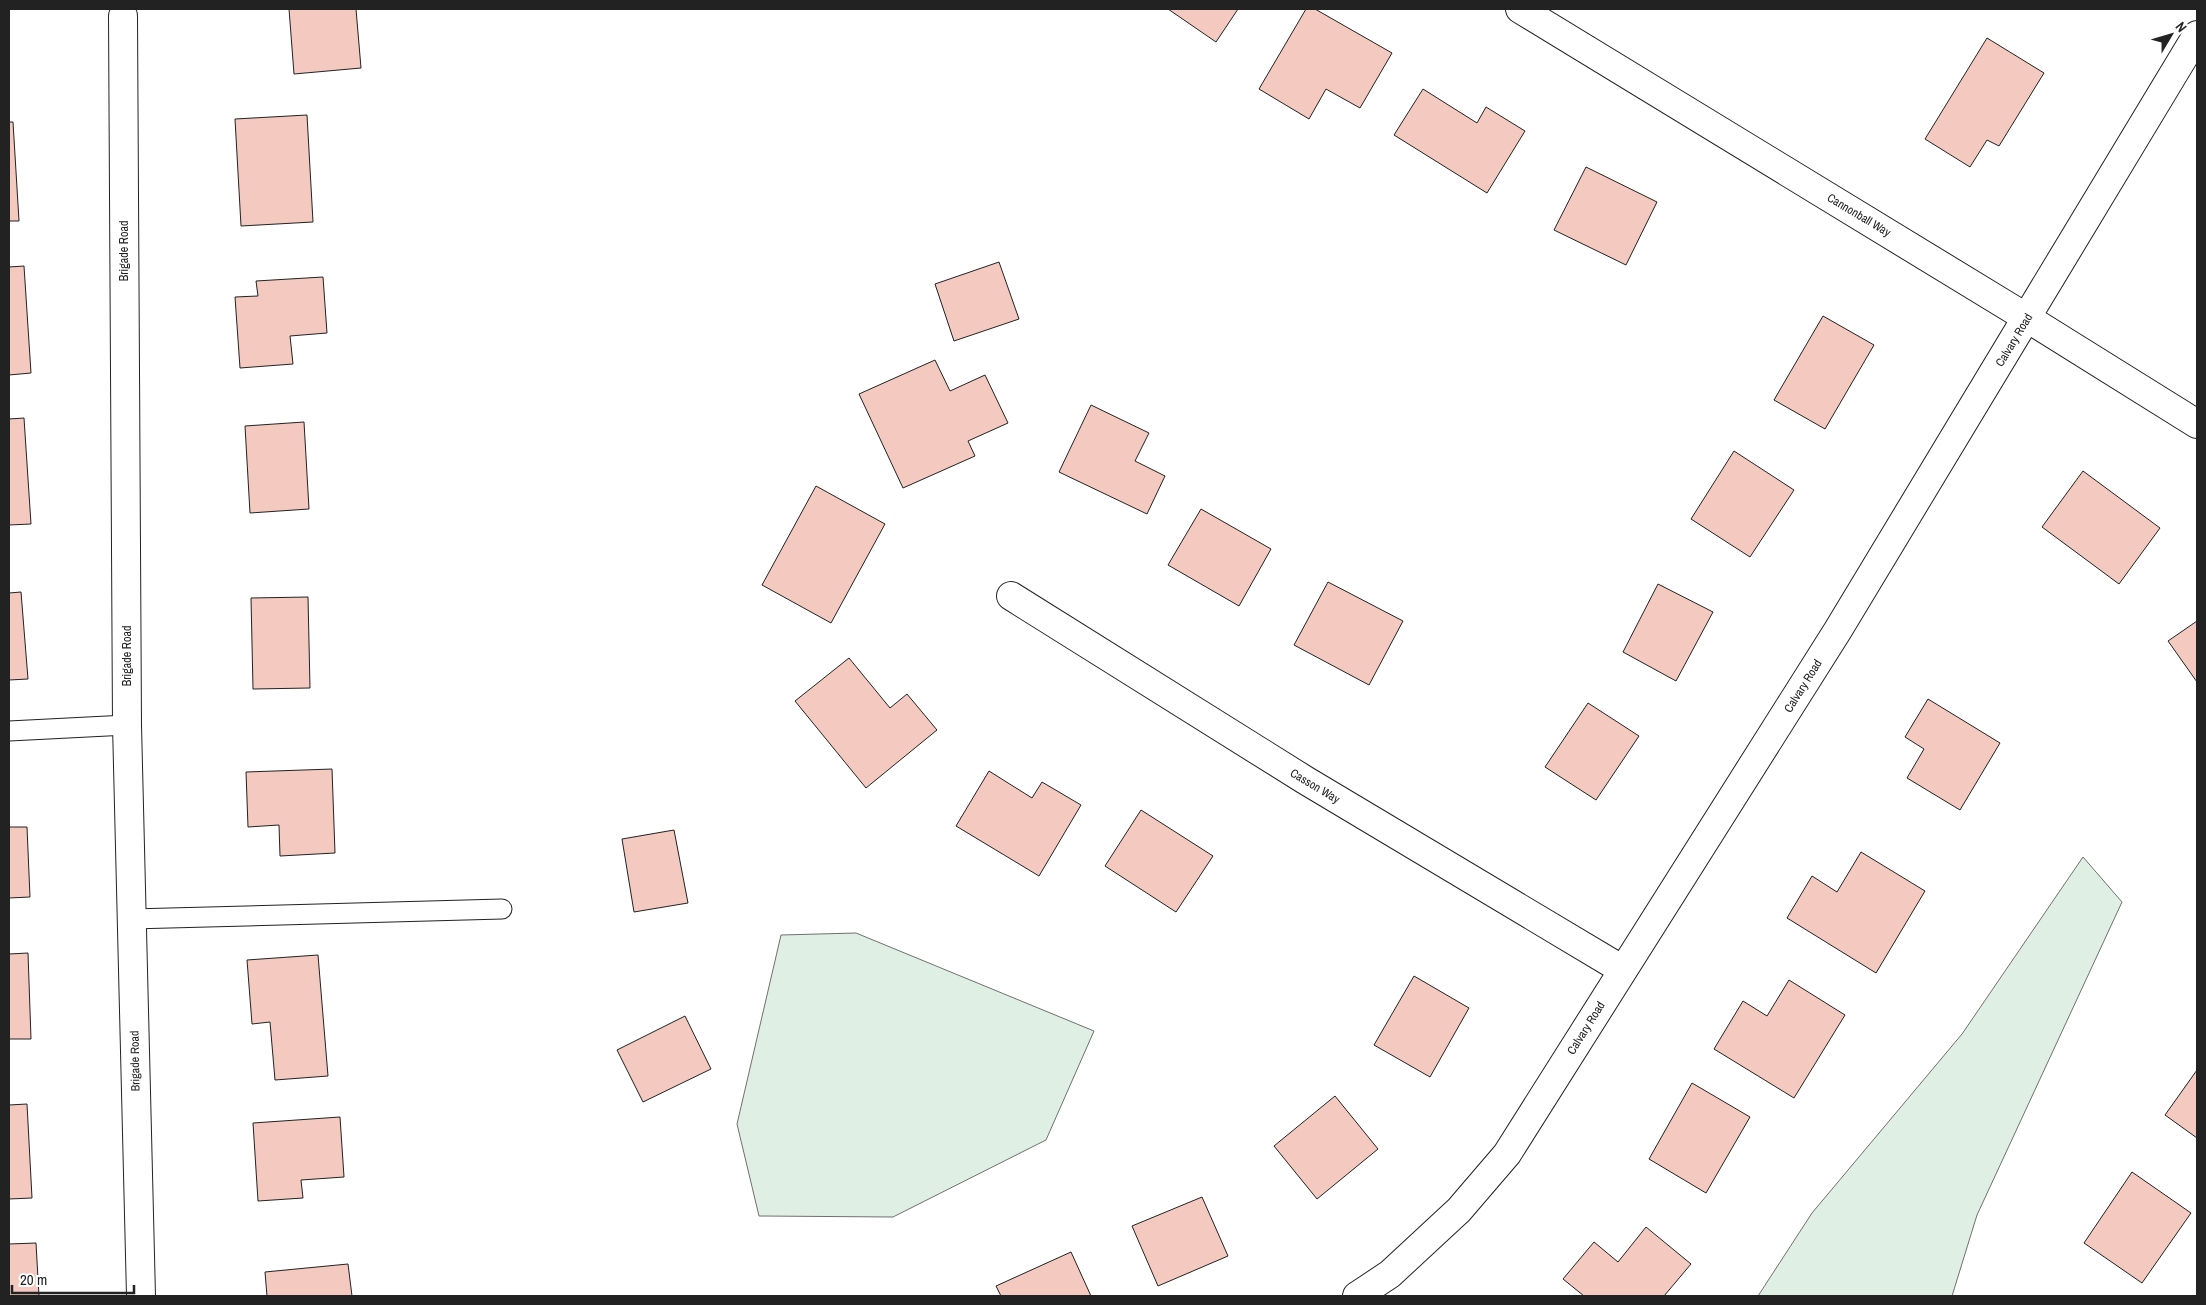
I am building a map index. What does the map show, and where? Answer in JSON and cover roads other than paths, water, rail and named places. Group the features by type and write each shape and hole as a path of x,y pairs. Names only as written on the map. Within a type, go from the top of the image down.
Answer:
{"street":[{"name":"Cannonball Way","path":"1520,9 2027,318 2197,424"},
{"name":"Brigade Road","path":"123,16 127,725 141,1296"},
{"name":"Calvary Road","path":"1357,1296 1390,1274 1459,1210 1506,1154 1838,630 2197,35"},
{"name":"Casson Way","path":"1011,596 1305,780 1623,970"}],"lane":[{"path":"9,731 127,725"},
{"path":"132,919 502,909"}]}
